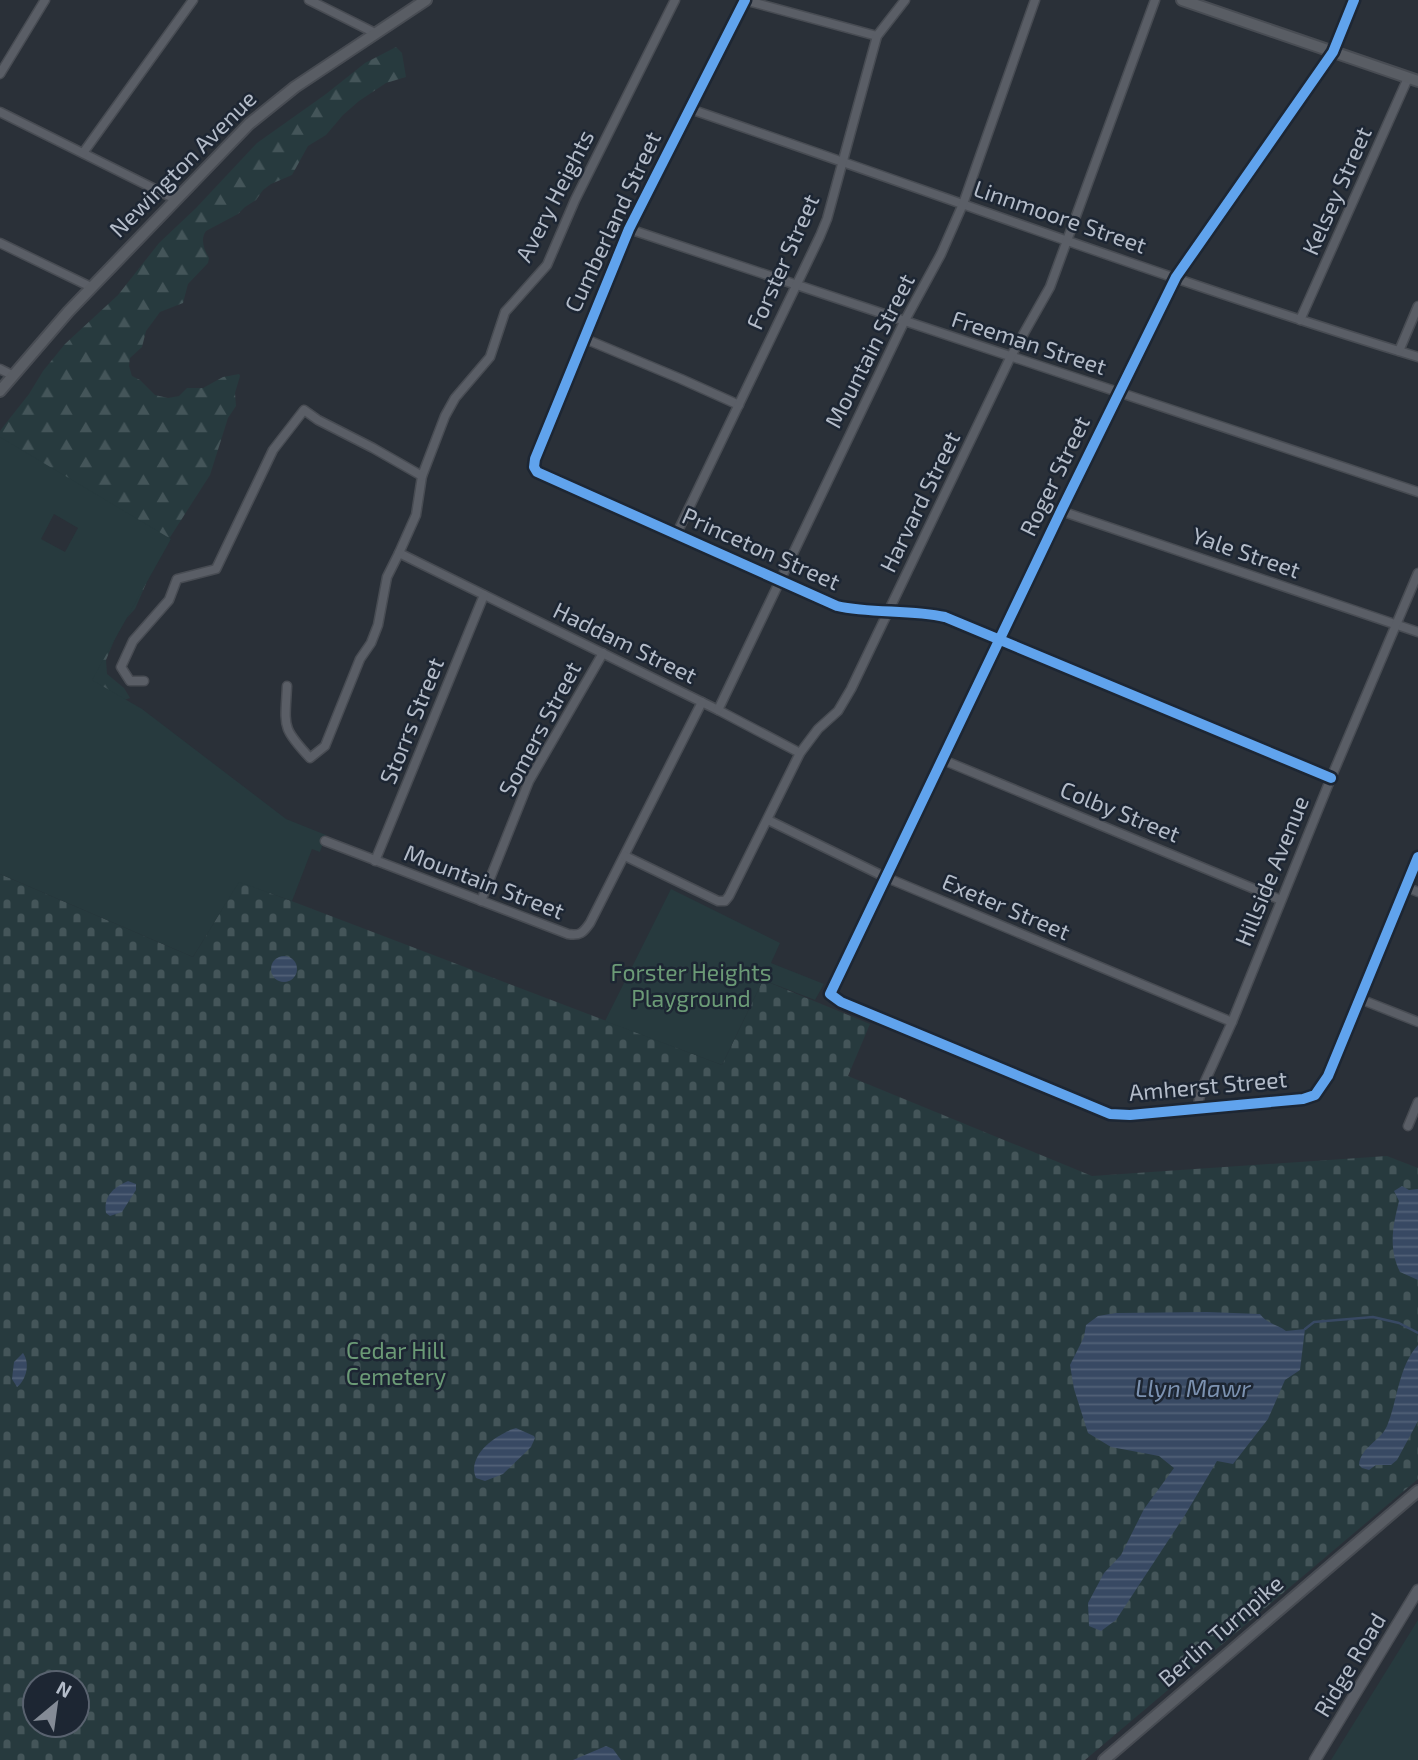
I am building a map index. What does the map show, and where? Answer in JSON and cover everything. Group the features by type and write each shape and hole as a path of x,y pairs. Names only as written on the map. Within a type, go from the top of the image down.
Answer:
{"main road":[{"name":"Newington Avenue","path":"0,391 91,287 248,124 267,108 426,0"},
{"path":"1182,0 1413,79"},
{"name":"Berlin Turnpike","path":"1104,1760 1418,1491"}],"street":[{"path":"0,74 45,0"},
{"path":"83,153 193,0"},
{"path":"309,0 375,33"},
{"name":"Avery Heights","path":"287,686 285,719 288,735 310,758 325,746 360,659 371,643 378,625 387,577 416,515 422,475 444,416 455,398 490,357 505,312 547,265 575,200 675,0"},
{"path":"745,0 877,36"},
{"name":"Cumberland Street","path":"534,467 583,338 629,229 745,0"},
{"name":"Forster Street","path":"676,535 827,219 877,36 905,0"},
{"name":"Mountain Street","path":"718,710 904,322 941,254 963,204 1035,0"},
{"name":"Harvard Street","path":"625,856 718,901 725,901 800,753 818,729 838,711 851,689 1011,356 1050,287 1155,0"},
{"name":"Roger Street","path":"830,992 1176,278 1333,52 1354,0"},
{"name":"Kelsey Street","path":"1300,320 1413,79"},
{"name":"Linnmoore Street","path":"690,109 1066,241 1418,357"},
{"path":"0,112 175,199"},
{"name":"Freeman Street","path":"629,229 1418,492"},
{"path":"0,243 91,287"},
{"path":"1399,351 1418,306"},
{"path":"583,338 739,405"},
{"path":"0,369 12,375"},
{"path":"144,681 130,681 121,667 133,641 169,600 177,579 216,569 273,450 304,410 422,475"},
{"name":"Princeton Street","path":"534,467 537,472 837,606 854,610 929,613 945,617 1331,778"},
{"name":"Yale Street","path":"1061,511 1418,632"},
{"name":"Haddam Street","path":"399,553 800,753"},
{"name":"Hillside Avenue","path":"1197,1108 1202,1088 1232,1022 1418,573"},
{"name":"Storrs Street","path":"375,861 484,595"},
{"name":"Somers Street","path":"481,901 529,781 603,653"},
{"name":"Mountain Street","path":"325,841 568,934 578,935 583,933 590,923 702,702"},
{"name":"Colby Street","path":"943,760 1282,900"},
{"name":"Exeter Street","path":"768,820 885,877 1232,1022"},
{"name":"Amherst Street","path":"830,992 832,998 841,1002 1111,1114 1130,1115 1303,1099 1315,1096 1328,1076 1418,857"},
{"path":"1406,887 1418,892"},
{"path":"1360,999 1418,1022"},
{"path":"1408,1126 1418,1102"},
{"name":"Ridge Road","path":"1315,1760 1418,1590"}],"green space":[{"path":"396,47 402,53 406,77 386,83 359,101 326,135 308,146 292,175 271,184 238,214 206,231 203,241 208,263 188,284 183,303 160,312 146,331 142,347 130,358 132,376 155,395 168,398 179,396 187,388 203,388 223,377 240,376 235,393 236,406 228,418 210,475 158,556 135,609 121,624 106,660 107,674 124,688 130,698 124,700 93,684 88,675 89,530 53,510 0,607 0,431 65,344 118,295 159,243 257,143 365,63"},
{"path":"0,437 171,539 92,680 142,709 286,819 326,835 320,852 312,849 292,901 239,882 193,957 0,874","holes":["54,514 78,528 65,552 41,539"]},
{"name":"Cedar Hill Cemetery","path":"0,874 193,957 239,881 722,1065 763,980 870,1024 848,1076 1092,1176 1387,1156 1418,1168 1418,1479 1085,1760 0,1760"},
{"name":"Forster Heights Playground","path":"671,889 780,943 771,963 824,984 815,1000 763,980 722,1065 605,1021"},
{"path":"1418,1620 1418,1760 1331,1760"}],"water":[{"path":"284,956 293,960 297,969 293,978 284,982 275,978 271,969 275,960"},
{"path":"128,1181 136,1184 136,1190 122,1212 110,1216 106,1213 108,1197 114,1189"},
{"path":"1402,1186 1409,1190 1418,1189 1418,1280 1400,1272 1394,1254 1394,1228 1399,1201 1394,1191"},
{"name":"Llyn Mawr","path":"1116,1313 1260,1314 1286,1331 1305,1329 1300,1370 1285,1380 1268,1419 1233,1464 1217,1461 1116,1620 1101,1631 1089,1626 1088,1603 1104,1573 1121,1555 1144,1509 1174,1468 1159,1456 1111,1447 1088,1433 1074,1389 1070,1365 1084,1337 1086,1325 1098,1316"},
{"path":"1418,1345 1418,1421 1397,1460 1391,1465 1376,1465 1369,1470 1362,1468 1359,1465 1360,1459 1387,1426 1402,1373"},
{"path":"23,1353 26,1371 17,1387 12,1379 14,1362"},
{"path":"516,1428 534,1436 531,1447 503,1474 485,1481 476,1478 475,1461 479,1454 492,1440"},
{"path":"606,1746 613,1749 621,1760 573,1760"}],"waterway":[{"path":"1305,1329 1314,1322 1373,1317 1399,1323 1418,1333"}],"cycle path":[{"path":"745,0 629,229 535,459 534,467 537,472 837,606 945,617 1331,778"},
{"path":"1354,0 1333,52 1176,277 830,994 841,1002 1110,1114 1130,1115 1303,1099 1315,1095 1328,1076 1418,857"}]}
